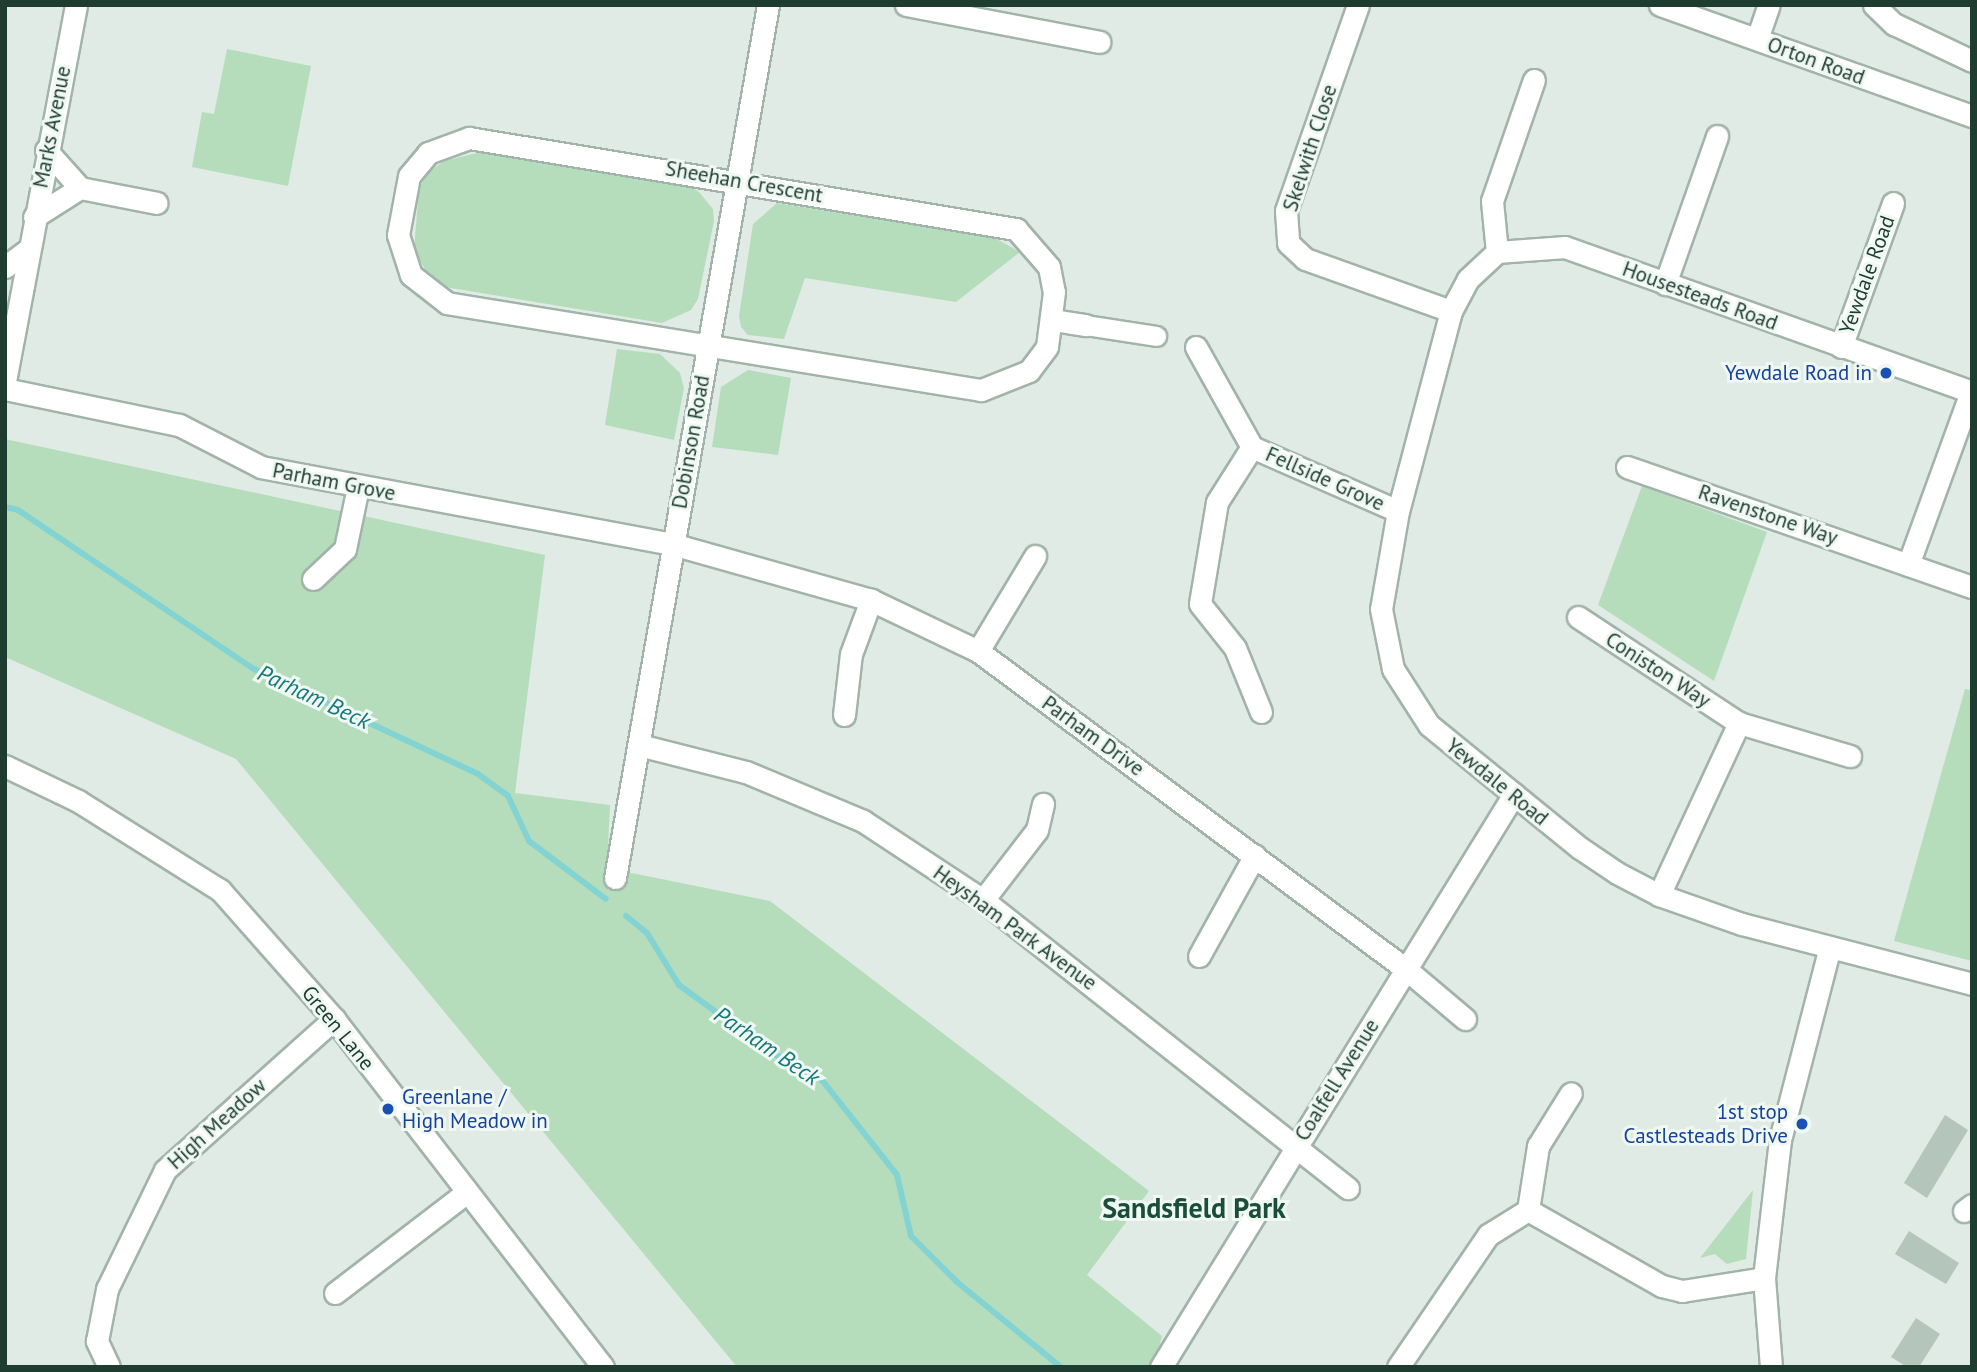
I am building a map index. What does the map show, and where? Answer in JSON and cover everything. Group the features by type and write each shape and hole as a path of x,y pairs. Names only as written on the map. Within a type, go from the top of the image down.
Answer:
{"street":[{"name":"Marks Avenue","path":"5,381 7,353 76,5"},
{"name":"Dobinson Road","path":"615,878 768,5"},
{"path":"906,5 1100,42"},
{"name":"Skelwith Close","path":"1358,5 1286,211 1288,243 1305,258 1451,311"},
{"name":"Orton Road","path":"1660,5 1972,116"},
{"path":"1757,39 1769,5"},
{"path":"1874,5 1894,24 1972,61"},
{"path":"1451,311 1468,279 1497,252 1492,201 1534,80"},
{"path":"1665,284 1717,136"},
{"name":"Sheehan Crescent","path":"469,138 1016,229 1049,267 1053,320 1047,347 1029,371 981,390 447,303 411,275 398,235 409,176 428,153 469,138"},
{"path":"46,150 80,188 157,203"},
{"path":"34,216 80,188"},
{"name":"Yewdale Road","path":"1841,347 1893,203"},
{"name":"Housesteads Road","path":"1497,252 1565,247 1971,392"},
{"path":"5,267 29,248"},
{"name":"Yewdale Road","path":"1451,311 1398,511 1381,609 1393,669 1429,725 1580,848 1659,895 1830,947 1972,984"},
{"path":"1053,320 1156,336"},
{"name":"Fellside Grove","path":"1196,347 1252,447 1398,511"},
{"name":"Parham Grove","path":"5,389 179,425 261,467 672,544"},
{"path":"1908,565 1971,392"},
{"name":"Fellside Grove","path":"1252,447 1216,502 1200,604 1235,648 1261,712"},
{"name":"Ravenstone Way","path":"1627,467 1972,587"},
{"path":"313,579 345,549 358,487"},
{"name":"Parham Drive","path":"672,544 871,600 978,651 1255,855 1407,970 1465,1019"},
{"path":"978,651 1035,556"},
{"path":"844,715 851,654 871,600"},
{"name":"Coniston Way","path":"1578,617 1739,723 1850,756"},
{"path":"1659,895 1739,723"},
{"name":"Heysham Park Avenue","path":"639,745 746,772 863,821 983,900 1297,1144 1348,1188"},
{"name":"Green Lane","path":"5,766 78,801 220,890 334,1019 603,1367"},
{"name":"Coalfell Avenue","path":"1161,1367 1514,794"},
{"path":"983,900 1037,830 1044,804"},
{"path":"1199,956 1255,855"},
{"path":"1771,1367 1764,1278 1780,1140 1830,947"},
{"name":"High Meadow","path":"109,1367 97,1341 107,1289 165,1170 334,1019"},
{"path":"1398,1367 1488,1235 1528,1210 1538,1146 1571,1093"},
{"path":"335,1293 467,1192"},
{"path":"1528,1210 1662,1286 1682,1291 1764,1278"}],"green space":[{"path":"227,49 311,66 288,186 192,167 202,112 214,114"},
{"path":"481,152 689,186 699,192 713,209 714,221 698,299 691,310 662,323 445,287 430,278 414,250 419,188 429,172 444,161"},
{"path":"777,203 995,238 1020,252 956,302 805,278 784,339 748,335 741,327 739,316 753,224"},
{"path":"617,349 660,354 680,373 684,388 674,440 605,425"},
{"path":"748,370 791,378 778,455 712,447 721,387"},
{"path":"5,439 545,555 515,793 610,805 607,868 770,901 1149,1191 1087,1275 1162,1336 1154,1367 737,1367 236,759 5,657"},
{"path":"1642,486 1767,532 1714,681 1598,605"},
{"path":"1965,689 1972,690 1972,961 1894,941"},
{"path":"1753,1190 1746,1259 1727,1264 1715,1254 1700,1258"}],"building":[{"path":"1945,1115 1968,1130 1927,1198 1904,1183"},
{"path":"1909,1231 1959,1263 1946,1284 1895,1254"},
{"path":"1916,1318 1940,1334 1919,1367 1907,1367 1891,1357"}],"waterway":[{"name":"Parham Beck","path":"5,507 18,510 254,669 478,774 508,796 529,841 606,899"},
{"name":"Parham Beck","path":"626,916 647,933 679,985 774,1054 822,1080 897,1175 911,1236 957,1282 1061,1367"}],"place":[{"name":"Yewdale Road in","path":"1886,373"},
{"name":"Greenlane / High Meadow in","path":"388,1109"},
{"name":"1st stop Castlesteads Drive","path":"1802,1124"}],"district":[{"name":"Sandsfield Park","path":"1194,1208"}]}
